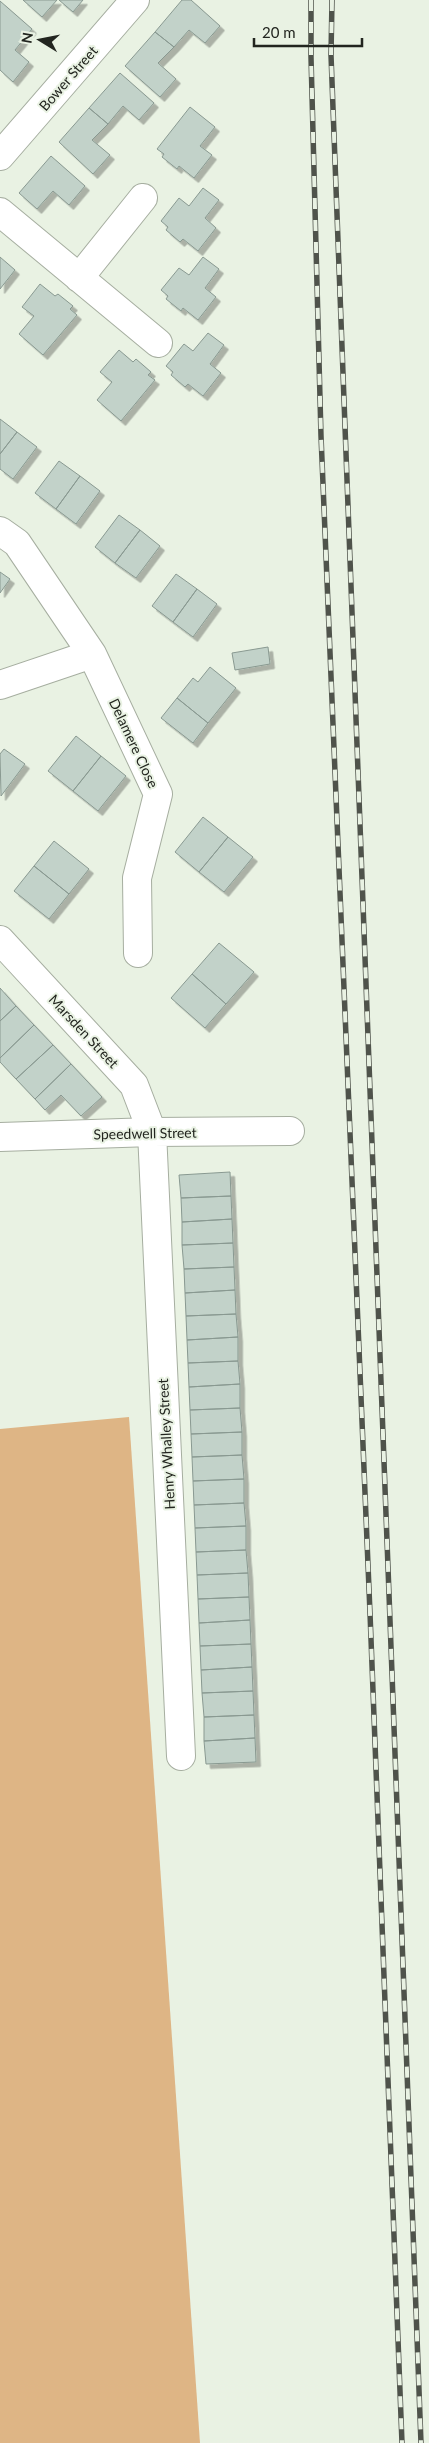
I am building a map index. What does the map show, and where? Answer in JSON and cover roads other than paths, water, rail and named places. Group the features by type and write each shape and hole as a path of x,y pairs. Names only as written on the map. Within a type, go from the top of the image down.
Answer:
{"street":[{"name":"Bower Street","path":"0,156 135,0"},
{"path":"79,278 143,198"},
{"path":"0,212 158,343"},
{"name":"Delamere Close","path":"0,531 17,543 92,654 158,794 137,878 138,953"},
{"path":"0,685 92,654"},
{"name":"Marsden Street","path":"0,940 134,1085 152,1132"},
{"name":"Speedwell Street","path":"0,1137 152,1132 290,1131"},
{"name":"Henry Whalley Street","path":"152,1132 181,1756"}],"railway":[{"path":"311,0 321,436 402,2443"},
{"path":"332,0 331,55 421,2443"}]}
